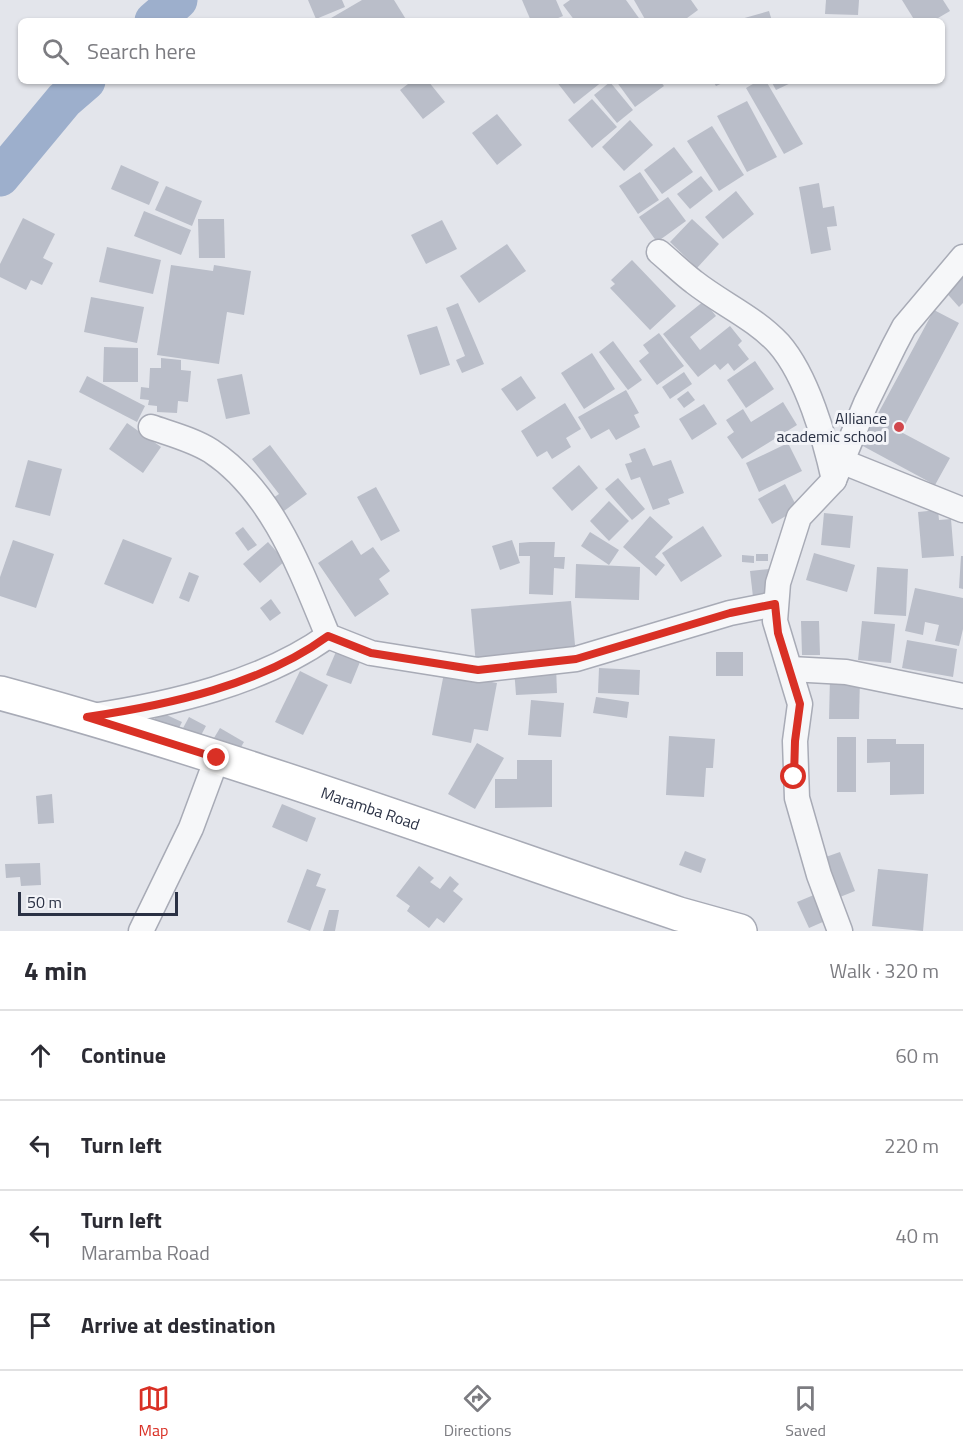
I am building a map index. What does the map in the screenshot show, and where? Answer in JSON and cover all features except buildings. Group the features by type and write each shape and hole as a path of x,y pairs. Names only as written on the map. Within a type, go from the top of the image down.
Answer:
{"street":[{"path":"659,252 693,282 758,325 780,345 819,423 837,471"},
{"path":"840,931 819,875 797,798 795,741 800,704 778,633 775,604 780,573 799,518 837,471 866,403 904,327 963,257"},
{"path":"152,427 212,452 249,486 281,532 328,636 371,653 478,670 576,659 730,613 775,604"},
{"path":"837,471 963,510"},
{"path":"87,717 173,702 227,685 309,650 328,636"},
{"path":"790,669 846,672 963,696"},
{"name":"Maramba Road","path":"0,693 87,717 217,758 679,914 740,931"},
{"path":"141,931 191,828 217,758"}],"waterway":[{"path":"157,18 178,0"},
{"path":"0,177 64,100 83,84"}],"place":[{"name":"Alliance academic school","path":"899,427"}],"route":[{"path":"217,758 87,717 173,702 227,685 309,650 328,636 337,642 371,653 478,670 576,659 730,613 775,604 778,633 800,704 795,741 794,777"}]}
